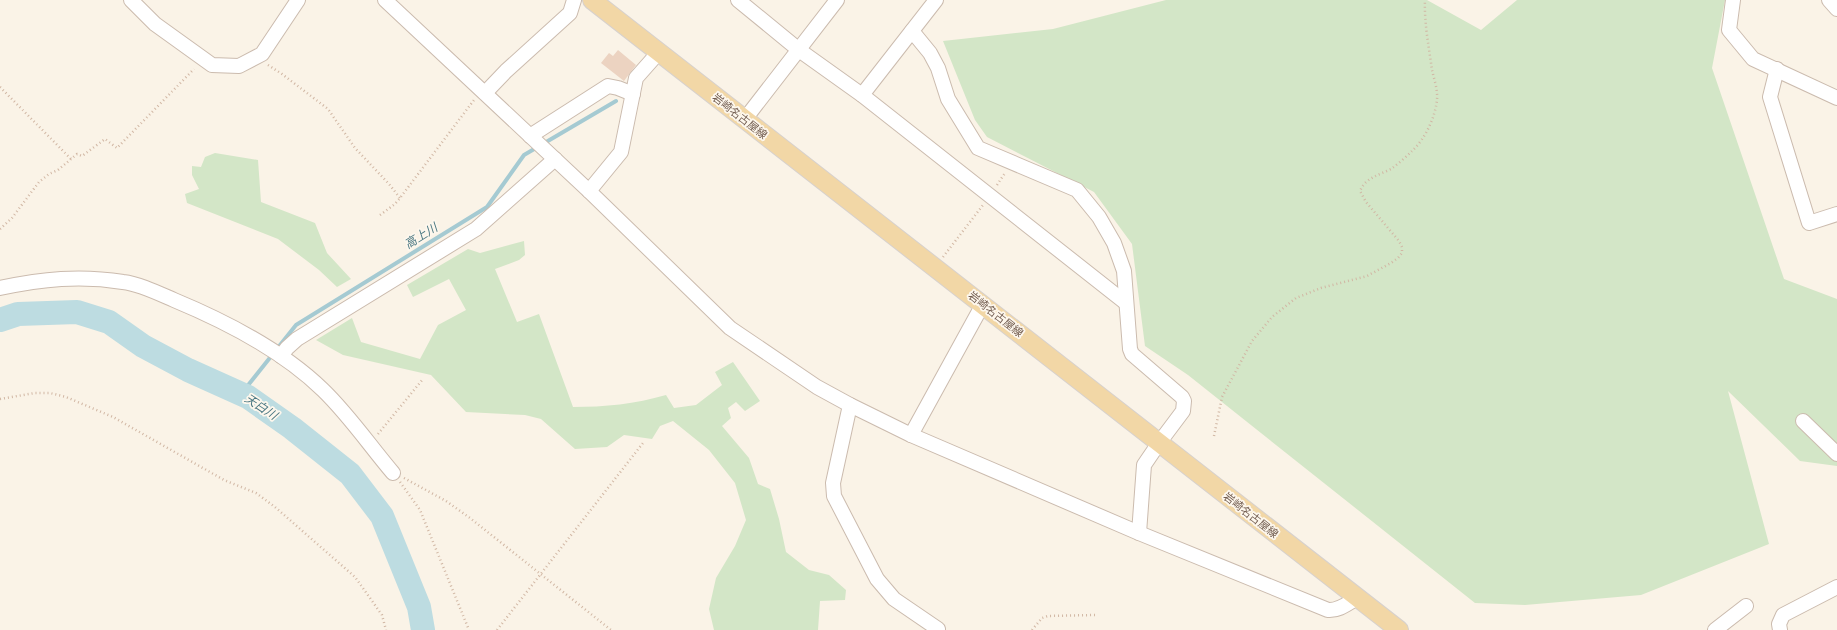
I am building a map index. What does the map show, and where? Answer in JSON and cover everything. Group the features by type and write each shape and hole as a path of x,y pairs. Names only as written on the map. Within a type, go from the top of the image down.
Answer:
{"main road":[{"name":"岩崎名古屋線","path":"592,0 1399,630"}],"street":[{"path":"131,0 155,24 212,64 239,66 262,54 298,0"},
{"path":"385,0 589,191 730,328 817,387 911,435 1139,533 1328,610 1334,611 1339,609 1357,598"},
{"path":"483,92 570,13 574,0"},
{"path":"738,0 799,50 862,95 1126,303"},
{"path":"745,119 837,0"},
{"path":"862,95 936,0"},
{"path":"1733,0 1729,30 1753,59 1837,98"},
{"path":"1829,0 1837,9"},
{"path":"912,30 930,53 938,68 948,99 978,148 1013,161 1077,190 1088,200 1114,243 1124,271 1130,349 1132,354 1182,397 1185,408 1147,460 1143,471 1139,533"},
{"path":"589,191 621,152 636,78 659,52"},
{"path":"1777,69 1770,97 1809,223 1837,214"},
{"path":"537,142 608,86 618,88 632,94"},
{"path":"275,352 287,348 297,339 476,229 555,159"},
{"path":"0,288 46,279 94,278 124,282 152,290 200,310 275,352 324,390 393,473"},
{"path":"911,435 983,304"},
{"path":"850,405 833,483 834,496 878,579 894,600 938,629"},
{"path":"1803,421 1837,454"},
{"path":"1780,630 1779,624 1783,616 1837,587"},
{"path":"1715,630 1746,606"}],"path":[{"path":"1214,436 1222,397 1252,341 1272,317 1296,298 1321,288 1367,276 1391,263 1402,253 1402,247 1399,241 1366,202 1360,191 1363,185 1370,179 1392,168 1414,150 1426,133 1435,110 1438,99 1432,70 1425,0"},
{"path":"256,57 282,74 328,109 355,148 400,198"},
{"path":"0,229 12,218 39,182 49,174 58,170 77,154 82,156 105,139 117,148 204,59"},
{"path":"0,87 71,159"},
{"path":"380,215 395,204 483,92"},
{"path":"935,267 990,197 1013,161"},
{"path":"368,444 382,430 423,379"},
{"path":"0,399 35,393 50,393 66,397 113,417 224,480 256,493 275,507 356,577 382,615 386,630"},
{"path":"497,630 643,443"},
{"path":"393,473 446,501 611,630"},
{"path":"393,473 420,510 469,630"},
{"path":"1032,630 1042,618 1048,616 1095,615"}],"green space":[{"path":"1166,0 1427,0 1481,30 1517,0 1725,0 1712,68 1784,279 1837,299 1837,466 1800,461 1728,391 1769,544 1641,595 1525,605 1475,603 1188,375 1145,346 1132,244 1094,192 987,137 975,120 943,41 1053,29"},
{"path":"215,153 258,160 261,202 315,223 327,253 351,279 337,287 319,270 278,239 187,203 185,194 199,189 192,175 192,166 201,167 205,157"},
{"path":"524,241 525,255 519,260 495,269 517,322 539,314 573,407 620,404 643,401 666,395 674,408 696,405 722,385 715,372 733,362 760,401 745,411 736,402 728,408 731,418 722,426 749,458 758,484 770,489 779,519 786,552 809,570 829,575 846,590 845,600 820,601 818,630 714,630 709,609 716,578 735,546 746,520 735,483 709,450 673,421 660,426 652,439 624,435 607,447 575,449 541,419 525,415 466,412 431,375 343,355 316,340 352,318 361,342 420,359 438,325 466,310 449,279 413,297 407,285 468,249 480,253"}],"building":[{"path":"618,50 636,65 624,81 601,63 609,53 613,56"}],"waterway":[{"name":"高上川","path":"241,394 296,325 487,207 524,155 616,101"},
{"name":"天白川","path":"0,320 18,314 77,312 109,322 143,346 188,370 248,397 292,428 350,474 382,516 419,607 423,630"}]}
